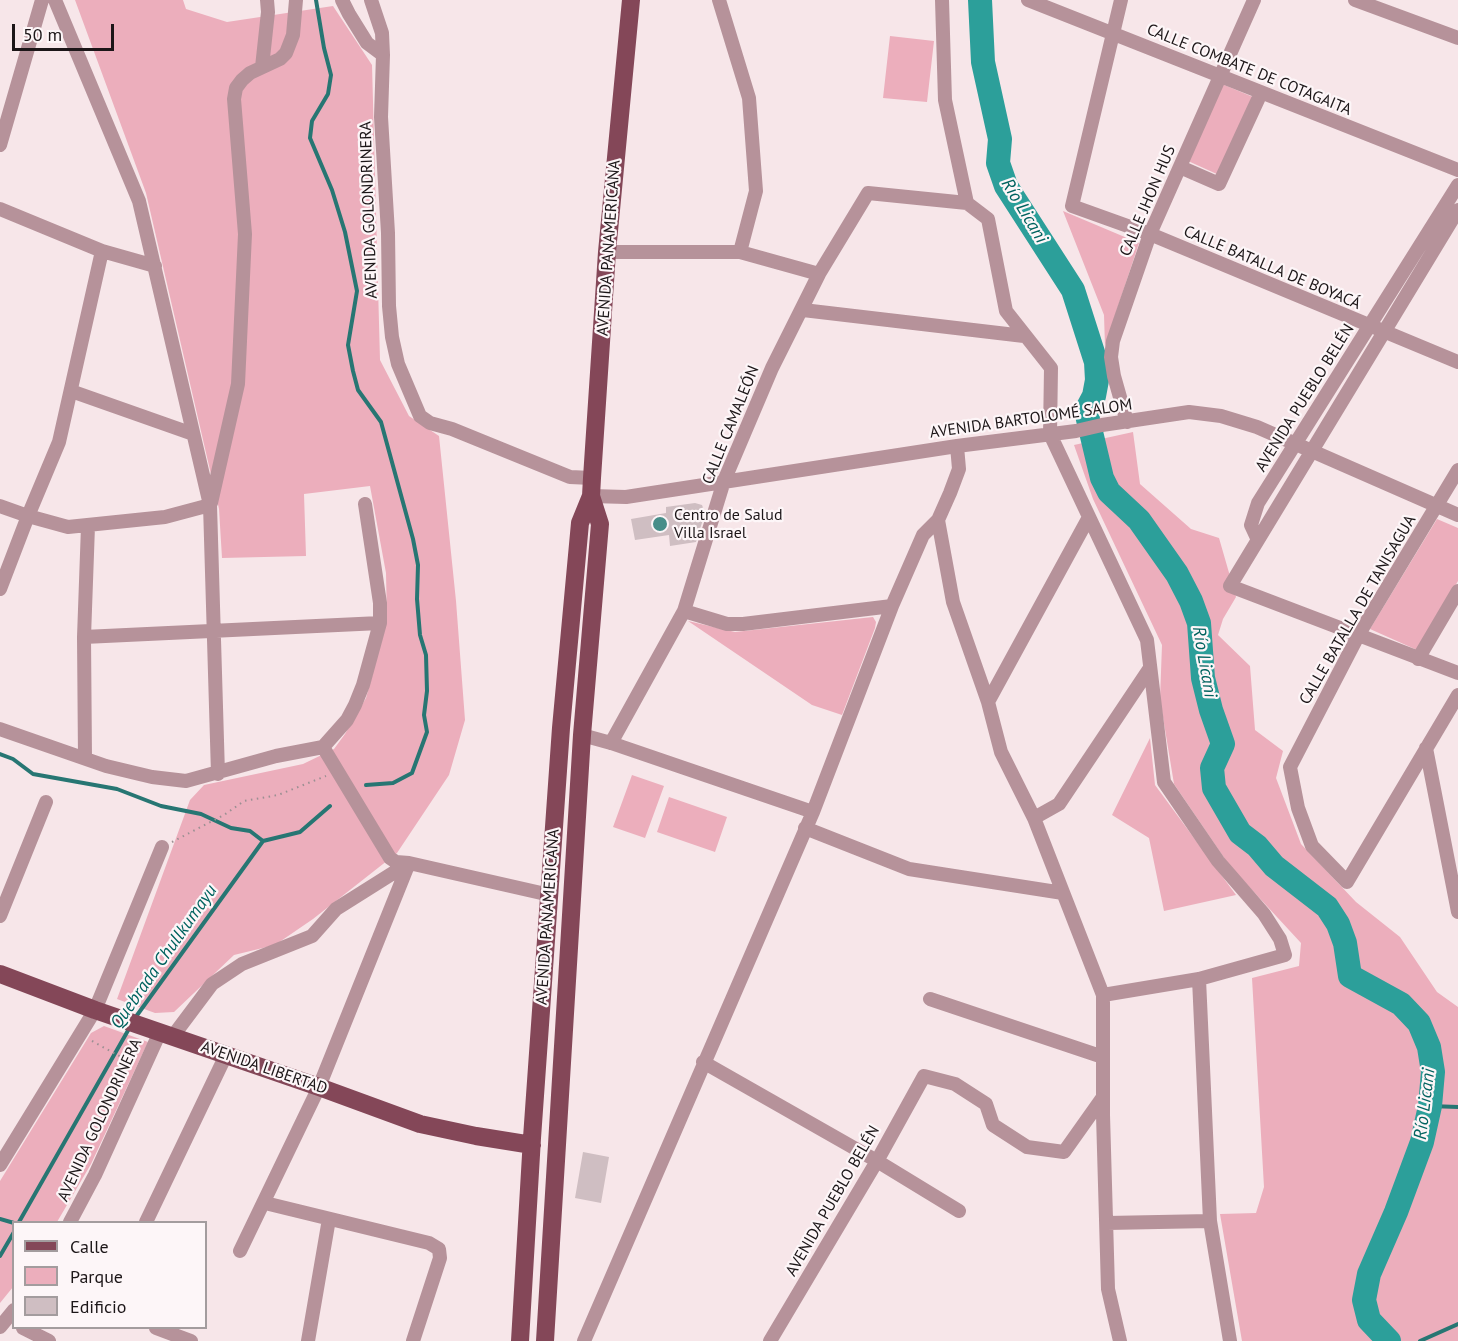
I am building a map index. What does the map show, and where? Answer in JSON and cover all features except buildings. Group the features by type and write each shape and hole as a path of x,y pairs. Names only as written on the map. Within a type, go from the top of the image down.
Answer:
{"main road":[{"name":"AVENIDA PANAMERICANA","path":"520,1341 561,728 580,523 592,487 607,252 631,0"},
{"name":"AVENIDA PANAMERICANA","path":"545,1341 582,735 600,524 592,487"},
{"name":"AVENIDA LIBERTAD","path":"0,974 420,1124 476,1136 532,1141 558,1139"}],"street":[{"path":"0,145 42,0"},
{"path":"55,0 139,201 210,505 218,774"},
{"path":"262,67 268,12 267,0"},
{"path":"210,505 238,384 244,234 234,99 236,88 242,80 280,59 290,45 296,0"},
{"path":"342,0 367,43 383,56"},
{"name":"AVENIDA GOLONDRINERA","path":"371,0 382,33 381,117 392,337 398,364 420,416"},
{"path":"719,0 749,98 756,191 740,252"},
{"path":"942,0 945,100 967,204 988,219 1006,311 1051,368 1050,434 1147,640 1164,782 1218,861 1264,914 1281,939 1285,955 1199,979 1103,995"},
{"name":"CALLE COMBATE DE COTAGAITA","path":"1028,0 1458,170"},
{"path":"1112,34 1121,0"},
{"name":"CALLE JHON HUS","path":"1127,422 1114,376 1111,357 1113,341 1150,234 1254,0"},
{"path":"1355,0 1458,38"},
{"name":"CALLE BATALLA DE BOYACÁ","path":"1112,34 1072,206 1150,234 1458,362"},
{"path":"1180,167 1219,184 1261,93"},
{"name":"AVENIDA PUEBLO BELÉN","path":"1257,540 1251,525 1258,503 1458,185"},
{"name":"CALLE CAMALEÓN","path":"611,743 684,612 724,481 772,368 819,274 868,193 967,204"},
{"path":"0,209 102,250 155,266"},
{"name":"AVENIDA PUEBLO BELÉN","path":"1359,634 1230,586 1458,210"},
{"path":"0,589 60,442 102,250"},
{"path":"607,252 740,252 819,274"},
{"path":"803,310 1024,336"},
{"path":"71,391 193,434"},
{"name":"AVENIDA BARTOLOMÉ SALOM","path":"420,416 430,423 452,429 592,487 626,496 957,446 1076,431 1189,412 1221,416 1257,427 1458,514"},
{"path":"584,1341 813,812 892,606 923,535 938,520 959,469 957,446"},
{"name":"CALLE BATALLA DE TANISAGUA","path":"1426,748 1347,882 1312,846 1298,808 1290,767 1359,634 1458,470"},
{"path":"0,729 106,766 186,782 242,765 323,747 347,720 356,705 380,623 380,603 365,504"},
{"path":"0,506 68,527 165,517 210,505"},
{"path":"988,702 1089,517"},
{"path":"938,520 953,602 988,702 1001,752 1034,818 1103,995 1108,1289 1120,1341"},
{"path":"84,758 84,637 88,526"},
{"path":"1418,659 1458,591"},
{"path":"684,612 727,624 743,624 892,606"},
{"path":"84,637 380,623"},
{"path":"1359,634 1458,673"},
{"path":"1034,818 1059,804 1150,668"},
{"path":"1458,695 1426,748 1454,882 1458,912"},
{"path":"582,735 813,812"},
{"path":"323,747 390,858 396,862 550,895"},
{"path":"0,916 46,801"},
{"path":"806,828 909,869 1063,893"},
{"path":"0,1165 103,1012 162,847"},
{"path":"240,1251 319,1087 409,863"},
{"name":"AVENIDA GOLONDRINERA","path":"71,1221 95,1175 159,1032 213,984 242,964 312,936 336,909 409,863"},
{"path":"1199,979 1210,1221 1230,1341"},
{"path":"930,999 1103,1058"},
{"path":"146,1221 226,1055"},
{"path":"703,1062 877,1161 959,1211"},
{"name":"AVENIDA PUEBLO BELÉN","path":"770,1341 877,1161 924,1076 954,1084 986,1104 993,1125 1027,1147 1064,1152 1103,1097"},
{"path":"265,1203 429,1243 439,1249 440,1258 413,1341"},
{"path":"308,1341 329,1219"},
{"path":"1107,1223 1210,1221"},
{"path":"25,1329 49,1341"},
{"path":"159,1329 191,1341"}],"path":[{"path":"162,847 224,815 244,801 278,795 337,772"},
{"path":"102,1047 123,1059"}],"green space":[{"path":"75,0 183,0 186,9 227,22 333,6 372,65 380,360 409,416 439,436 456,601 465,720 449,775 397,853 313,919 275,945 234,955 174,1012 155,1013 117,999 190,800 204,785 303,764 334,749 366,698 387,621 386,573 370,486 304,494 306,556 222,558 219,509 146,193"},
{"path":"890,36 934,41 927,102 883,98"},
{"path":"1222,84 1253,97 1219,175 1188,161"},
{"path":"1063,211 1139,243 1105,346 1104,315"},
{"path":"1133,432 1140,484 1191,529 1219,538 1236,597 1223,619 1218,635 1250,666 1255,730 1283,751 1276,778 1301,844 1356,902 1400,937 1437,992 1458,1007 1458,1341 1389,1341 1386,1339 1386,1341 1242,1341 1220,1214 1256,1213 1264,1187 1252,978 1299,966 1301,943 1229,865 1174,784 1160,699 1162,645 1093,499 1074,445"},
{"path":"1437,519 1458,528 1458,581 1417,650 1370,629"},
{"path":"873,617 876,622 875,628 842,715 812,705 688,621 735,632"},
{"path":"1150,738 1155,785 1236,895 1164,911 1149,838 1112,815"},
{"path":"632,775 664,786 645,838 613,827"},
{"path":"669,797 727,817 715,852 657,832"},
{"path":"104,1026 148,1042 91,1164 58,1221 12,1221 12,1288 0,1303 0,1181 91,1033"}],"waterway":[{"name":"Quebrada Chullkumayu","path":"316,0 331,75 328,94 312,121 310,138 332,190 345,232 357,291 348,345 358,390 381,422 413,539 418,565 417,599 420,635 426,655 427,691 424,715 427,732 412,773 393,783 366,785"},
{"name":"Río Licani","path":"980,0 983,62 1000,139 998,163 1006,186 1073,290 1096,362 1097,380 1094,396 1086,411 1102,478 1109,492 1139,520 1177,574 1199,623 1203,678 1223,744 1212,768 1214,788 1240,833 1257,846 1274,866 1327,907 1338,924 1345,943 1350,976 1401,1004 1419,1023 1429,1047 1433,1072 1430,1106 1422,1142 1396,1212 1369,1274 1364,1300 1369,1320 1389,1341"},
{"path":"0,754 13,759 33,774 117,789 161,806 201,814 231,828 250,831 263,841"},
{"name":"Quebrada Chullkumayu","path":"135,1018 263,841 300,832 330,806"},
{"name":"Quebrada Chullkumayu","path":"20,1221 130,1027"},
{"path":"1430,1106 1458,1107"},
{"path":"0,1219 12,1222"},
{"name":"Quebrada Chullkumayu","path":"0,1256 12,1235"},
{"path":"1420,1341 1458,1324"}],"place":[{"name":"Centro de Salud Villa Israel","path":"660,524"}]}
